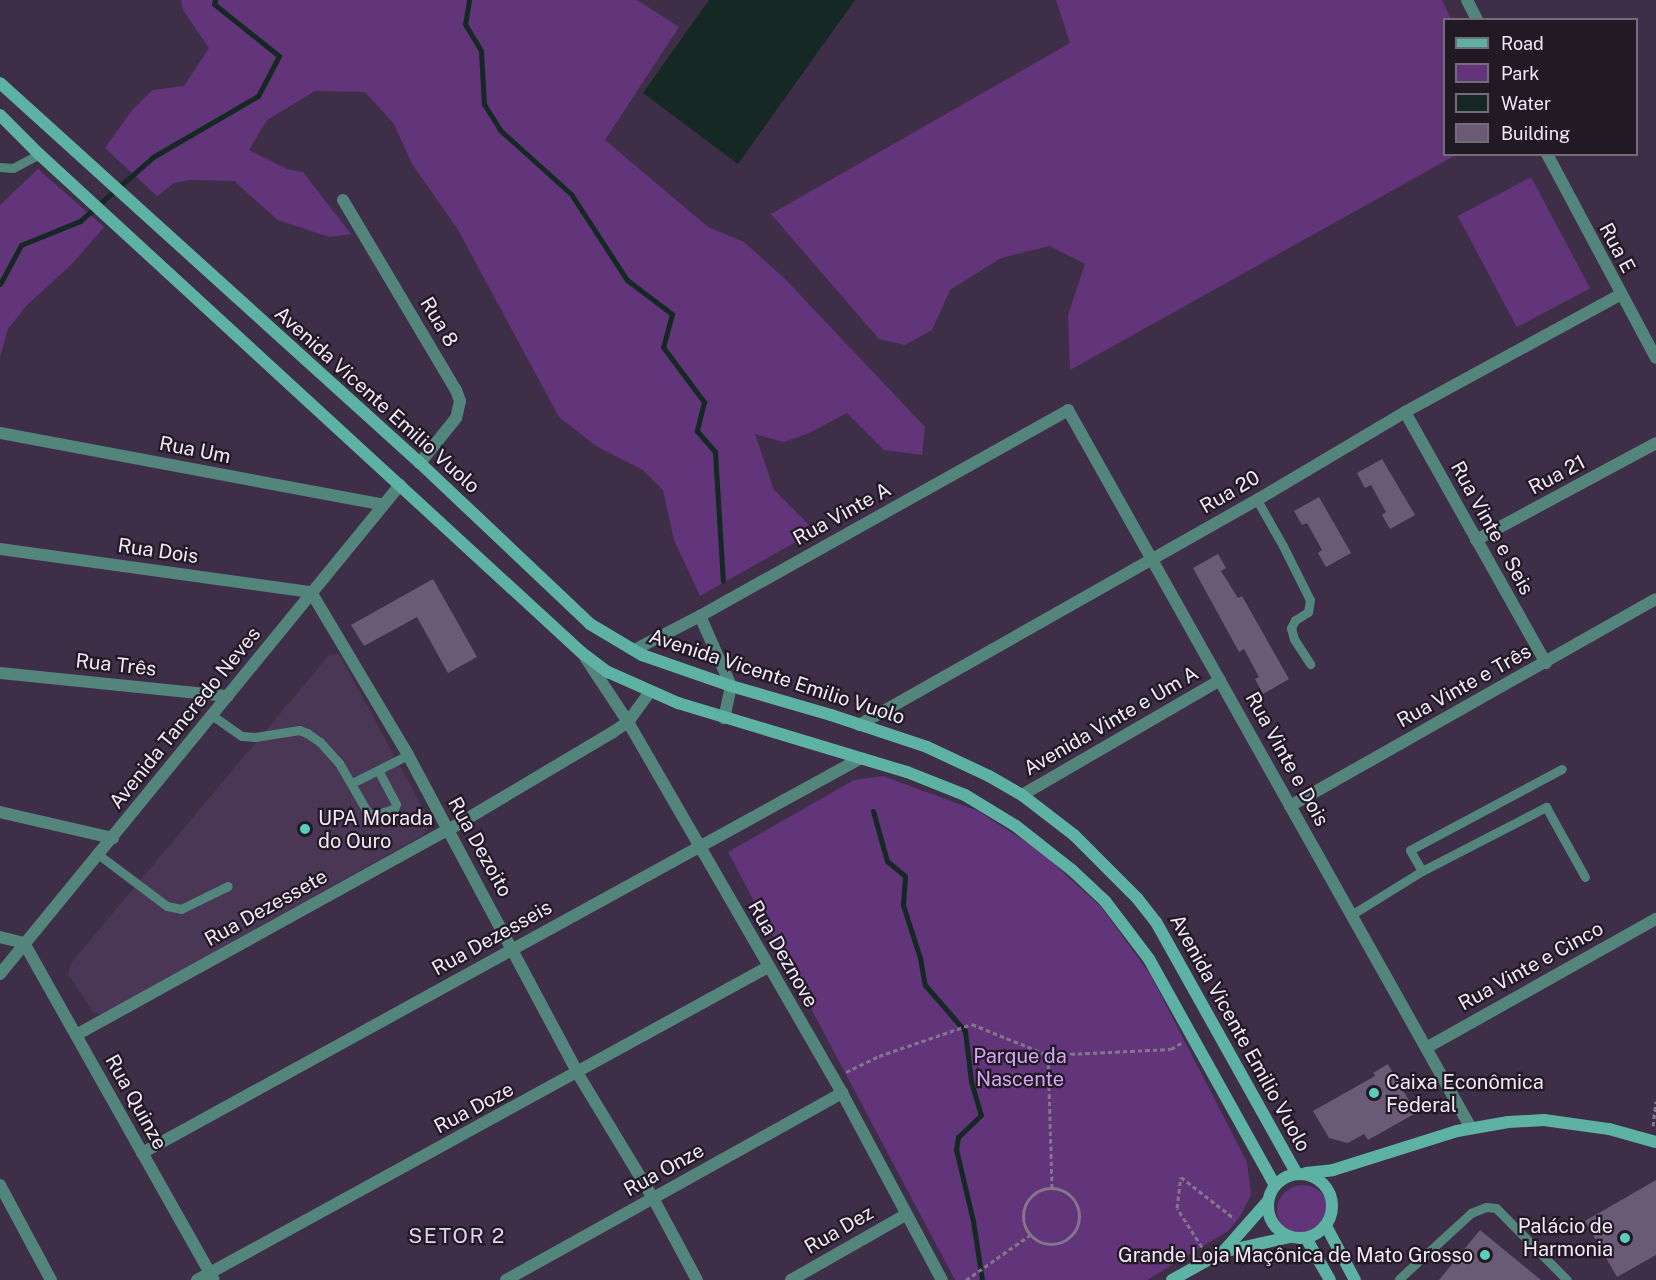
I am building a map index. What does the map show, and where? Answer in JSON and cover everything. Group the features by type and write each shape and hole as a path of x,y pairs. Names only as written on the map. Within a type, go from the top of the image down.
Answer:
{"main road":[{"name":"Avenida Vicente Emilio Vuolo","path":"0,83 89,166 420,463 590,624 634,650 731,686 927,747 989,776 1022,795 1074,835 1137,898 1156,922 1301,1173"},
{"path":"0,115 39,154 581,652 608,672 650,692 724,718 907,772 964,795 1016,826 1072,870 1105,901 1149,960 1275,1185"},
{"path":"1172,1280 1222,1252 1268,1201 1275,1185 1301,1173 1333,1170 1471,1128 1544,1120 1609,1129 1653,1141"},
{"path":"1222,1252 1290,1237 1306,1238 1317,1234 1326,1226 1333,1209 1332,1199 1323,1182 1301,1173"},
{"path":"1268,1201 1273,1223 1290,1237"},
{"path":"1326,1226 1355,1280"},
{"path":"1306,1238 1330,1280"}],"street":[{"path":"1467,0 1476,18"},
{"name":"Rua E","path":"1548,156 1620,295 1656,358"},
{"name":"Rua 8","path":"343,200 456,390 460,401 456,418 420,463"},
{"name":"Rua 20","path":"859,725 1257,500 1405,412 1620,295"},
{"name":"Rua Vinte e Dois","path":"1068,410 1471,1128"},
{"name":"Rua Vinte A","path":"634,650 700,616 1068,410"},
{"name":"Rua Vinte e Seis","path":"1405,412 1546,663"},
{"name":"Rua Um","path":"0,433 383,505"},
{"name":"Rua 21","path":"1476,540 1656,443"},
{"name":"Avenida Tancredo Neves","path":"0,974 400,485"},
{"name":"Rua Dois","path":"0,549 311,592"},
{"name":"Rua Dezoito","path":"311,592 408,755 578,1074 653,1198 697,1280"},
{"name":"Rua Vinte e Três","path":"1290,806 1656,599"},
{"path":"700,616 731,686 724,718"},
{"name":"Rua Deznove","path":"581,652 628,722 834,1079 942,1280"},
{"name":"Rua Três","path":"0,673 228,696"},
{"name":"Avenida Vinte e Um A","path":"1022,795 1220,680"},
{"name":"Rua Dezessete","path":"76,1035 448,830 628,722 650,692"},
{"name":"Rua Dezesseis","path":"142,1153 861,758"},
{"path":"0,812 113,838"},
{"name":"Rua Vinte e Cinco","path":"1426,1048 1656,920"},
{"path":"0,937 24,943"},
{"name":"Rua Quinze","path":"24,943 212,1276"},
{"name":"Rua Doze","path":"197,1280 212,1276 768,967"},
{"name":"Rua Onze","path":"506,1280 842,1093"},
{"path":"0,1185 51,1280"},
{"name":"Rua Dez","path":"791,1280 907,1214"}],"lane":[{"path":"0,167 13,168 39,154"},
{"path":"1257,500 1310,600 1308,612 1295,620 1291,628 1294,639 1310,664"},
{"path":"213,716 242,736 255,737 299,730 307,733 321,742 352,783 368,813 379,815 394,809 396,804 378,770"},
{"path":"352,783 408,755"},
{"path":"1422,871 1410,850 1562,768"},
{"path":"1351,915 1422,871 1546,807 1585,877"},
{"path":"99,855 167,906 182,909 228,886"},
{"path":"1399,1279 1471,1213 1486,1207 1496,1208 1567,1280"}],"path":[{"path":"834,1079 879,1056 972,1024 1048,1055 1171,1049"},
{"path":"1048,1055 1052,1188"},
{"path":"1653,1141 1656,1101"},
{"path":"1210,1259 1177,1208 1181,1177 1245,1227"},
{"path":"1052,1188 1069,1195 1078,1211 1076,1229 1071,1236 1055,1244 1037,1241 1030,1235 1022,1218 1023,1208 1034,1193 1052,1188"},
{"path":"966,1280 1030,1235"}],"shaded area":[{"name":"UPA Morada do Ouro","path":"339,654 431,823 423,835 102,1015 93,1012 68,974 71,963 329,655"}],"green space":[{"path":"181,0 637,0 679,27 605,140 708,227 744,242 786,280 925,427 922,455 884,450 847,413 809,433 784,442 755,434 774,490 815,531 700,596 674,540 663,490 643,470 596,446 559,417 457,228 412,164 394,124 365,92 315,91 267,120 249,150 287,169 303,172 351,234 329,237 278,220 234,181 190,180 174,183 157,196 105,148 133,109 153,90 184,86 209,48 183,10"},
{"path":"1056,0 1442,0 1451,18 1443,18 1443,156 1454,156 1070,370 1068,315 1085,264 1050,246 1001,258 950,290 932,330 905,345 879,339 771,214 1070,43"},
{"path":"38,169 104,227 72,264 26,306 8,329 0,357 0,205"},
{"path":"1531,177 1590,288 1517,327 1458,216"},
{"name":"Parque da Nascente","path":"883,776 978,811 1040,851 1101,907 1150,974 1247,1162 1251,1195 1239,1218 1228,1231 1147,1280 955,1280 728,852 854,780"},
{"path":"1303,1185 1313,1187 1321,1193 1327,1201 1329,1211 1327,1221 1321,1229 1313,1235 1303,1237 1293,1235 1285,1229 1279,1221 1277,1211 1279,1201 1285,1193 1293,1187"}],"water":[{"path":"709,0 855,0 738,164 643,93"}],"building":[{"path":"1382,459 1415,515 1390,529 1382,515 1386,512 1371,485 1365,488 1357,473"},
{"path":"1319,497 1351,553 1326,567 1318,553 1322,550 1307,523 1302,525 1294,511"},
{"path":"1218,554 1226,568 1221,571 1238,598 1242,596 1289,679 1263,694 1255,679 1259,677 1244,649 1239,652 1193,568"},
{"path":"433,579 477,657 448,673 417,617 364,646 351,625"},
{"name":"Caixa Econômica Federal","path":"1388,1064 1416,1113 1368,1140 1364,1134 1348,1143 1329,1138 1313,1111 1375,1076 1373,1073"},
{"name":"Palácio de Harmonia","path":"1656,1180 1656,1255 1617,1277 1585,1221"},
{"name":"Grande Loja Maçônica de Mato Grosso","path":"1480,1230 1541,1280 1439,1280"}],"waterway":[{"path":"0,284 21,245 80,221 153,157 258,96 279,56 214,4 215,0"},
{"path":"469,0 465,24 481,51 484,104 500,130 571,194 627,280 672,314 663,347 704,402 697,431 715,452 723,581"},
{"path":"873,811 887,861 905,876 903,905 920,958 925,985 965,1031 971,1081 981,1115 958,1137 956,1149 973,1221 982,1280"}],"place":[{"name":"UPA Morada do Ouro","path":"305,829"},
{"name":"Caixa Econômica Federal","path":"1374,1093"},
{"name":"Palácio de Harmonia","path":"1625,1238"},
{"name":"Grande Loja Maçônica de Mato Grosso","path":"1485,1255"}],"district":[{"name":"SETOR 2","path":"457,1236"}]}
